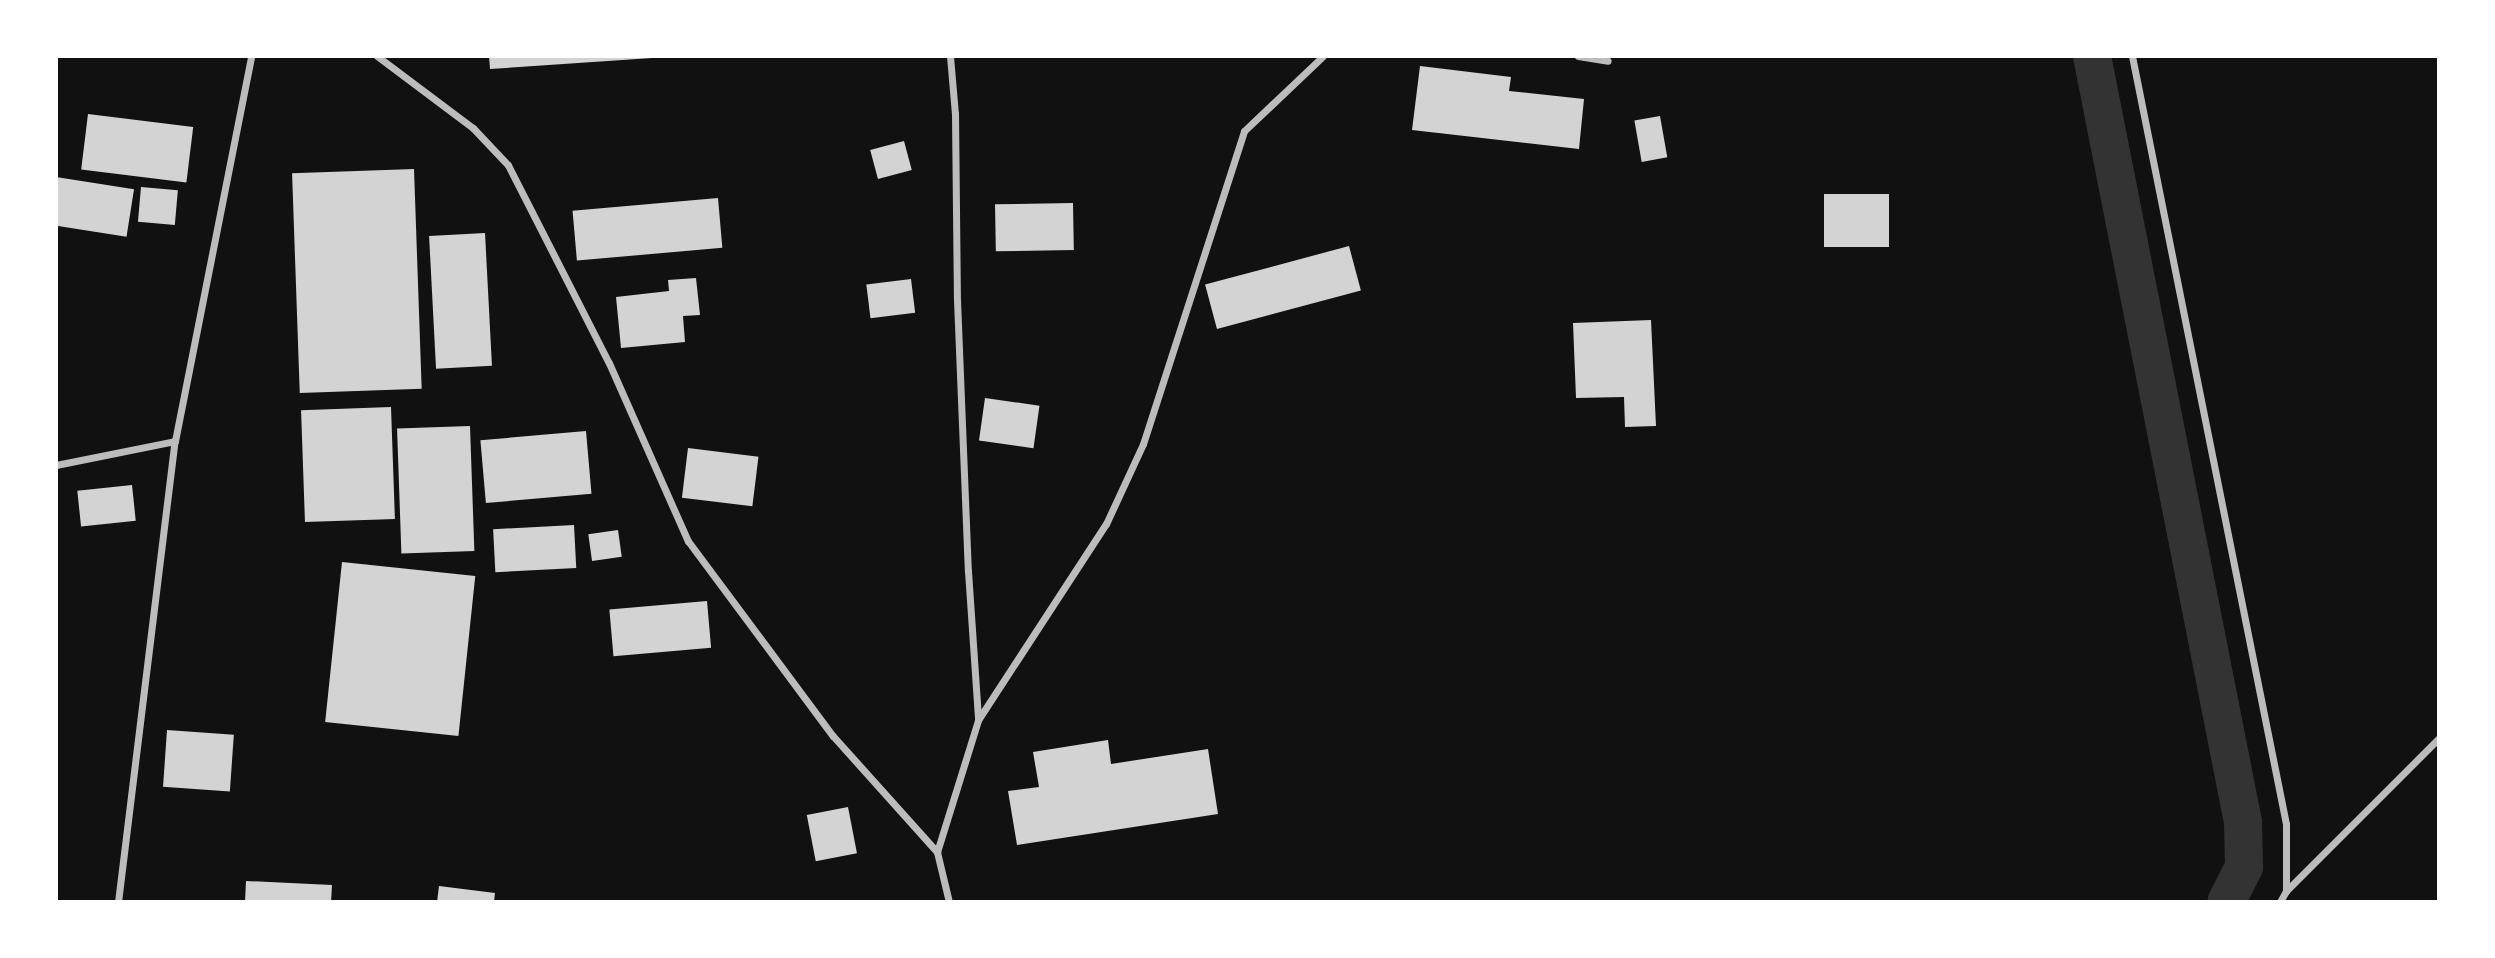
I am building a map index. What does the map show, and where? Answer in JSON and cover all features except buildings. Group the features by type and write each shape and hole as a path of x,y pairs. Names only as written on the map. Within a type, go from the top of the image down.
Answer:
{"street":[{"path":"118,902 175,441 251,56"},
{"path":"377,56 473,128 508,165 609,363 688,541 833,736 937,852 948,902"},
{"path":"950,56 955,114 957,300 968,571 978,720"},
{"path":"937,852 978,720 1106,524 1143,444 1244,131 1323,56"},
{"path":"1578,56 1608,61"},
{"path":"2132,56 2286,824 2286,891"},
{"path":"56,465 175,441"},
{"path":"2280,902 2286,891 2439,738"}],"waterway":[{"path":"2092,56 2243,822 2244,867 2226,902"}]}
